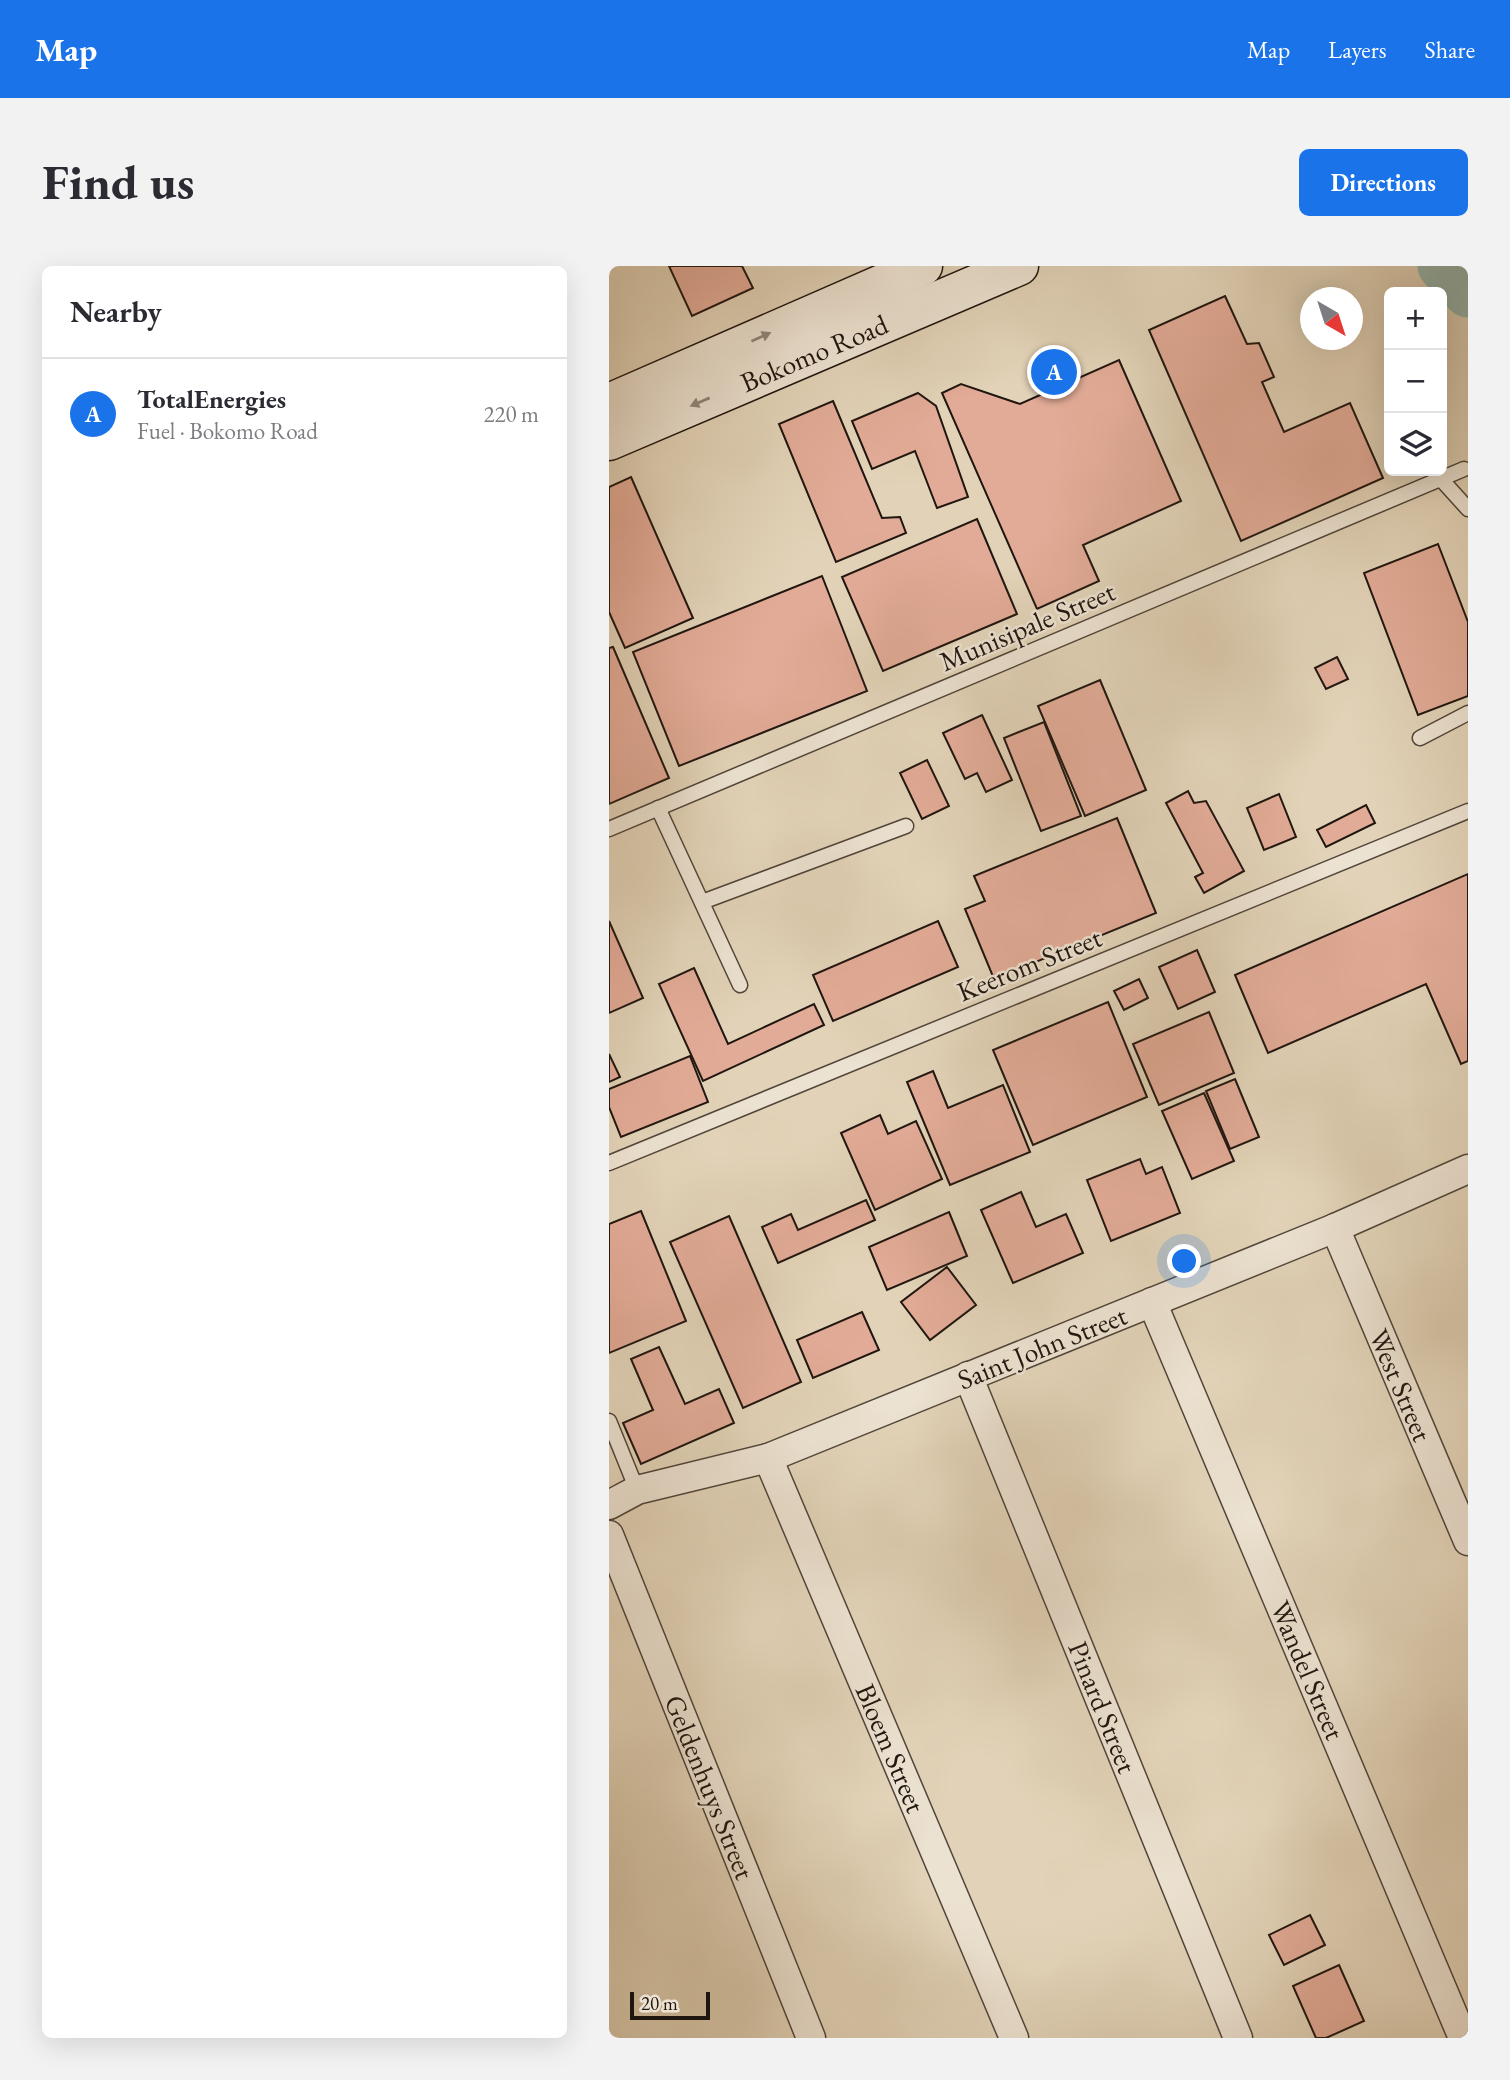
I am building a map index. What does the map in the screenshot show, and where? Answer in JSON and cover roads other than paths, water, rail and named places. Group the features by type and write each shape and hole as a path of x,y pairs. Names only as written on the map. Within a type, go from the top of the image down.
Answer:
{"main road":[{"name":"Bokomo Road","path":"609,403 923,266"},
{"name":"Bokomo Road","path":"609,440 937,282 1019,266"}],"street":[{"name":"Saint John Street","path":"609,1505 637,1490 768,1458 1335,1228 1468,1169"},
{"name":"West Street","path":"1335,1228 1468,1541"},
{"name":"Wandel Street","path":"1152,1302 1463,2038"},
{"name":"Pinard Street","path":"968,1376 1238,2038"},
{"name":"Bloem Street","path":"768,1458 1014,2038"},
{"name":"Geldenhuys Street","path":"609,1535 811,2038"}],"lane":[{"name":"Munisipale Street","path":"609,829 1464,469"},
{"path":"1440,478 1468,509"},
{"path":"1420,738 1468,713"},
{"path":"658,808 740,985"},
{"name":"Keerom Street","path":"609,1163 1468,811"},
{"path":"702,902 906,826"},
{"path":"609,1421 637,1490"}],"waterway":[{"path":"1442,266 1468,293"}],"place":[{"name":"TotalEnergies","path":"1054,372"}]}
